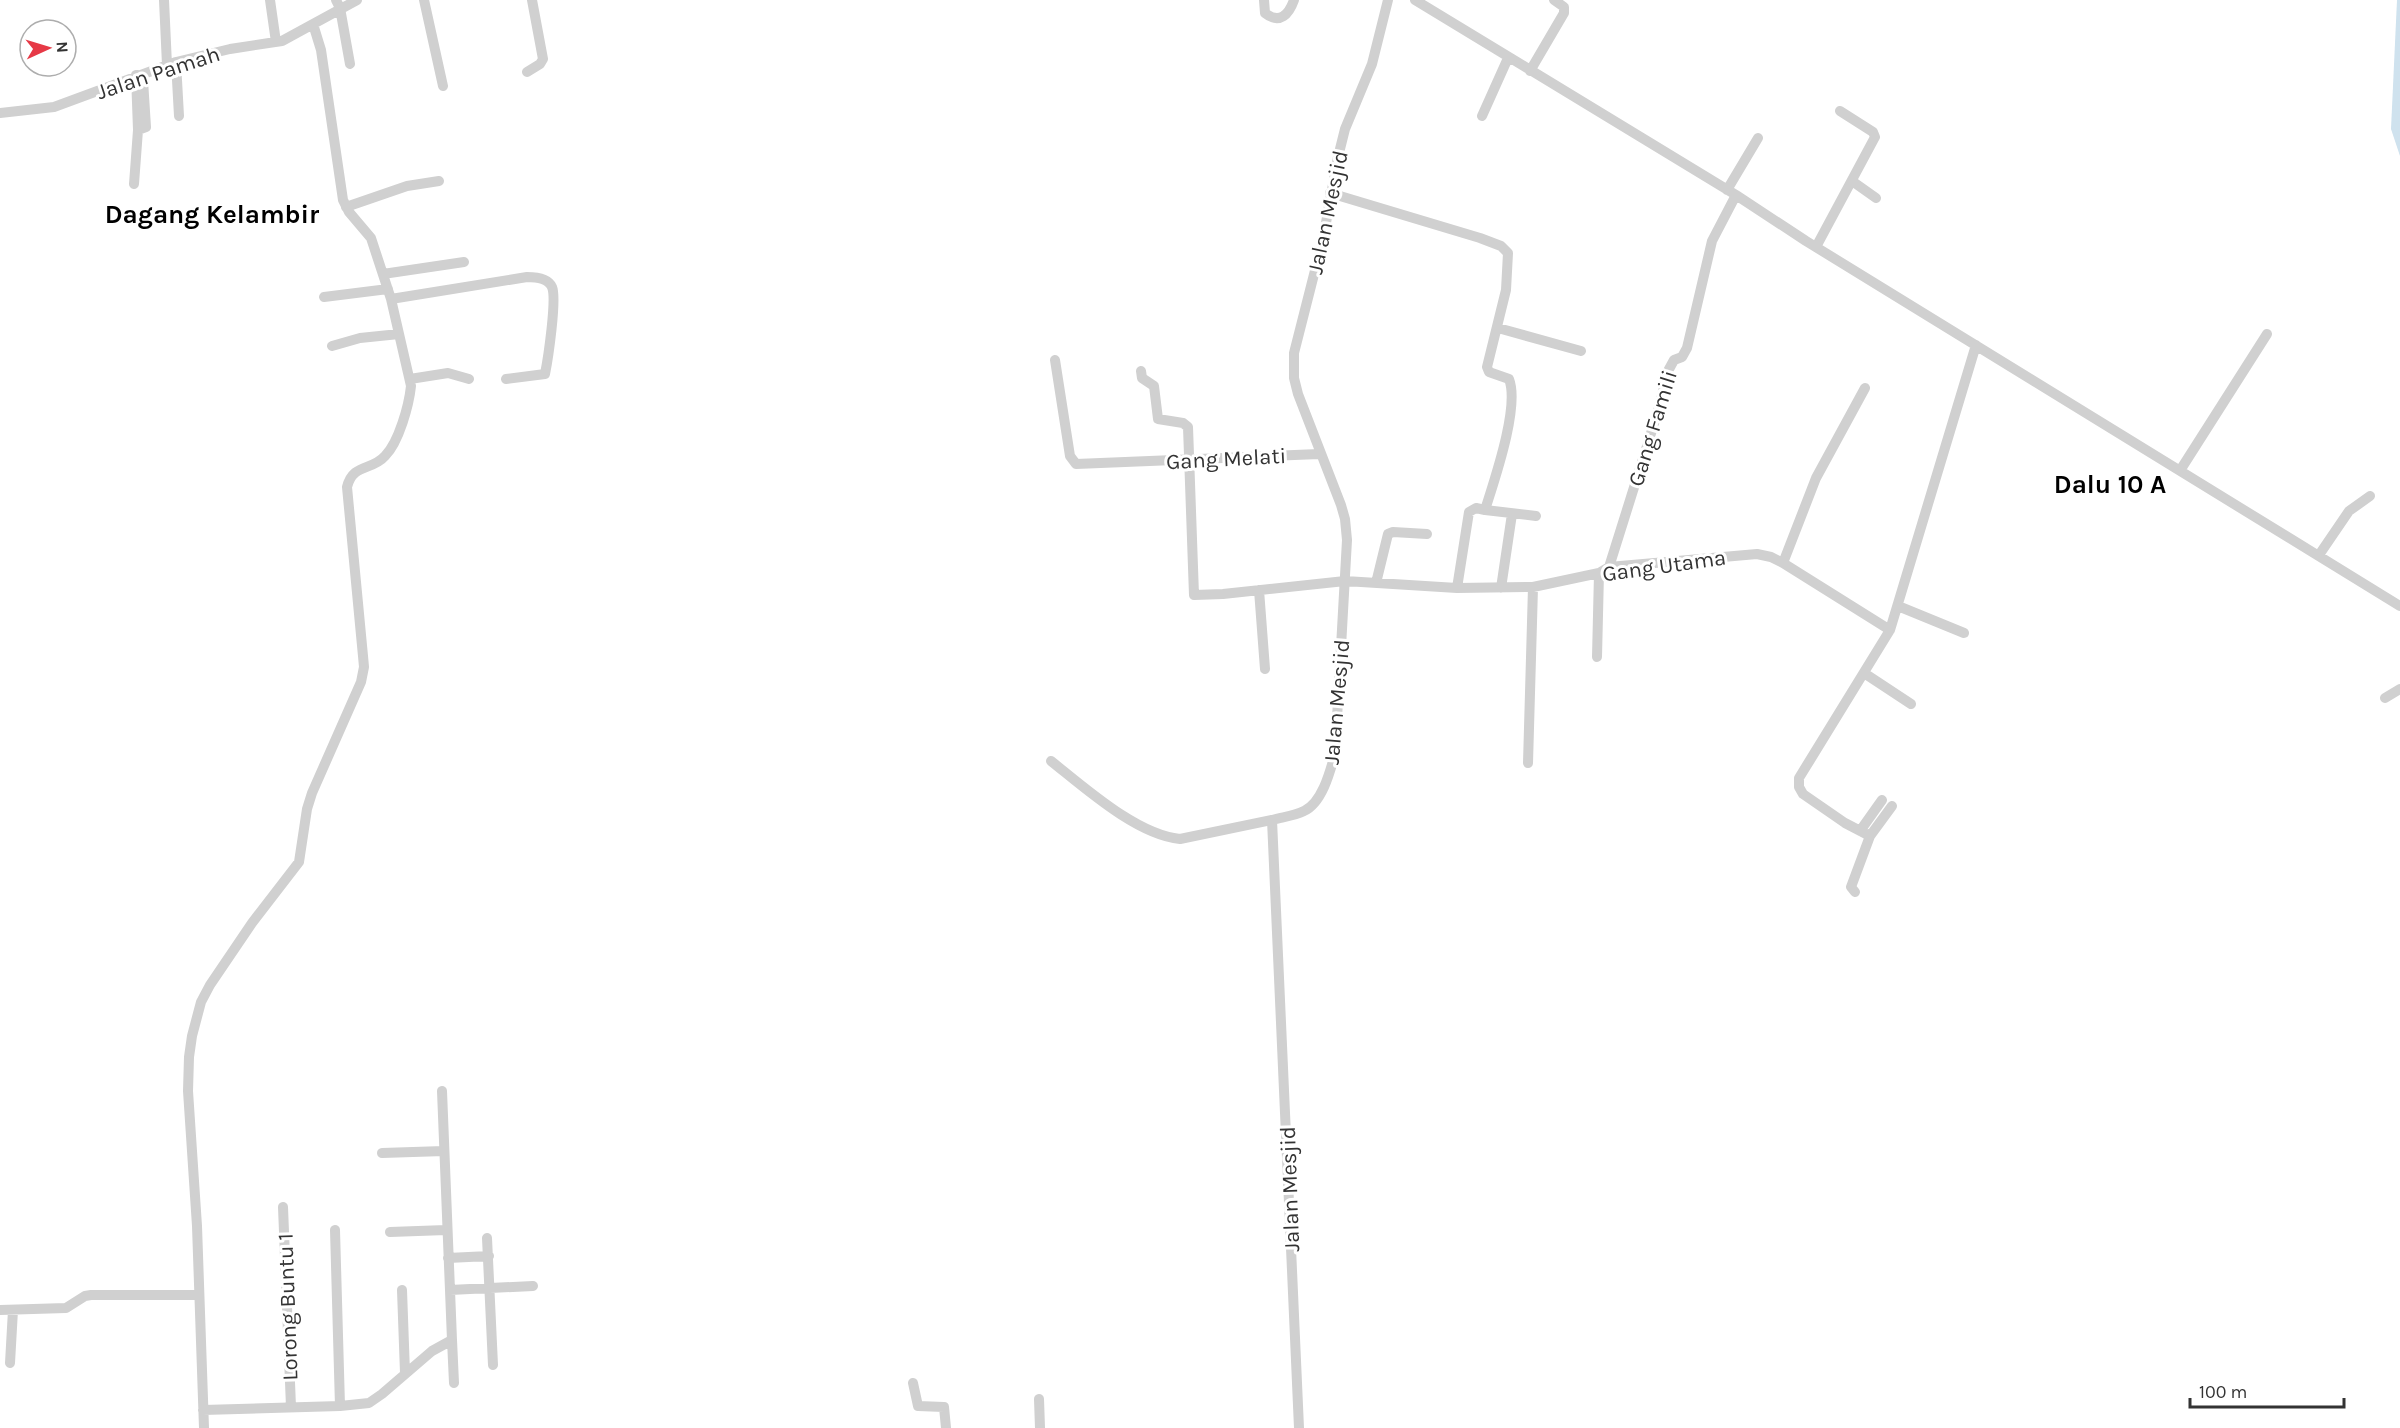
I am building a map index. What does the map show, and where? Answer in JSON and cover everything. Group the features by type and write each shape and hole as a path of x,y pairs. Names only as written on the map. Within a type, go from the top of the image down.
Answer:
{"street":[{"path":"164,0 179,116"},
{"path":"270,0 276,42"},
{"name":"Jalan Pamah","path":"0,113 54,107 171,64 230,49 290,38 313,24 338,4 357,0"},
{"path":"424,0 443,86"},
{"path":"528,72 540,64 543,59 532,0"},
{"path":"1264,0 1265,14 1277,18 1286,16 1293,0"},
{"name":"Jalan Mesjid","path":"1299,1428 1272,820 1306,811 1320,795 1329,777 1335,754 1347,540 1345,519 1298,394 1293,365 1297,338 1317,262 1345,129 1372,64 1388,0"},
{"path":"1416,0 2400,606"},
{"path":"1530,71 1564,13 1564,7 1554,0"},
{"path":"338,4 350,64"},
{"path":"204,1428 197,1226 188,1091 189,1057 196,1017 210,985 252,923 299,862 307,809 312,793 361,682 363,656 347,487 349,478 355,472 384,458 393,447 410,399 410,379 383,273 371,238 346,207 328,107 321,50 313,24"},
{"path":"1482,116 1509,58"},
{"path":"134,184 139,74"},
{"path":"1816,246 1875,134 1840,111"},
{"name":"Gang Famili","path":"1597,657 1604,570 1658,411 1668,370 1674,360 1682,357 1687,348 1712,241 1758,138"},
{"path":"346,207 407,186 439,181"},
{"path":"1852,181 1876,198"},
{"path":"1330,192 1480,237 1505,249 1508,253 1508,274 1498,328 1487,367 1489,372 1509,380 1511,394 1503,446 1485,510"},
{"path":"383,273 464,262"},
{"path":"324,297 389,294 527,277 542,279 549,283 554,295 545,374 506,379"},
{"path":"1498,328 1581,351"},
{"path":"332,346 360,338 399,334"},
{"path":"2181,470 2267,334"},
{"path":"1865,834 1803,794 1799,783 1801,774 1890,630 1976,345"},
{"name":"Gang Melati","path":"1055,360 1072,461 1083,465 1319,454"},
{"path":"1141,371 1142,378 1154,386 1158,419 1186,424 1190,460"},
{"path":"410,379 448,373 469,379"},
{"path":"1784,563 1816,478 1865,388"},
{"name":"Gang Utama","path":"1190,460 1194,594 1346,581 1457,588 1533,587 1604,570 1747,554 1771,556 1890,630"},
{"path":"2319,555 2349,511 2370,496"},
{"path":"1457,588 1469,512 1476,508 1536,516"},
{"path":"1501,588 1512,514"},
{"path":"1376,583 1388,534 1393,532 1427,534"},
{"path":"1528,764 1533,587"},
{"path":"1259,590 1265,669"},
{"path":"1898,606 1964,633"},
{"path":"1864,673 1911,704"},
{"path":"2385,698 2400,689"},
{"path":"1051,761 1101,800 1155,834 1166,838 1180,839 1272,820"},
{"path":"1855,892 1851,887 1865,834 1887,803"},
{"path":"442,1091 453,1383"},
{"path":"382,1153 444,1151"},
{"name":"Lorong Buntu 1","path":"283,1207 291,1407"},
{"path":"335,1230 340,1406"},
{"path":"390,1232 446,1230"},
{"path":"487,1238 493,1365"},
{"path":"448,1258 489,1256"},
{"path":"450,1290 533,1286"},
{"path":"402,1290 405,1373"},
{"path":"0,1310 66,1308 85,1296 92,1295 198,1295"},
{"path":"10,1363 5,1344 13,1310"},
{"path":"203,1410 369,1403 432,1351 452,1340"},
{"path":"913,1383 918,1406 944,1407 946,1428"},
{"path":"1039,1399 1040,1428"}],"water":[{"path":"2397,0 2400,0 2400,156 2391,129"}],"district":[{"name":"Dagang Kelambir","path":"212,214"},
{"name":"Dalu 10 A","path":"2110,484"}]}
